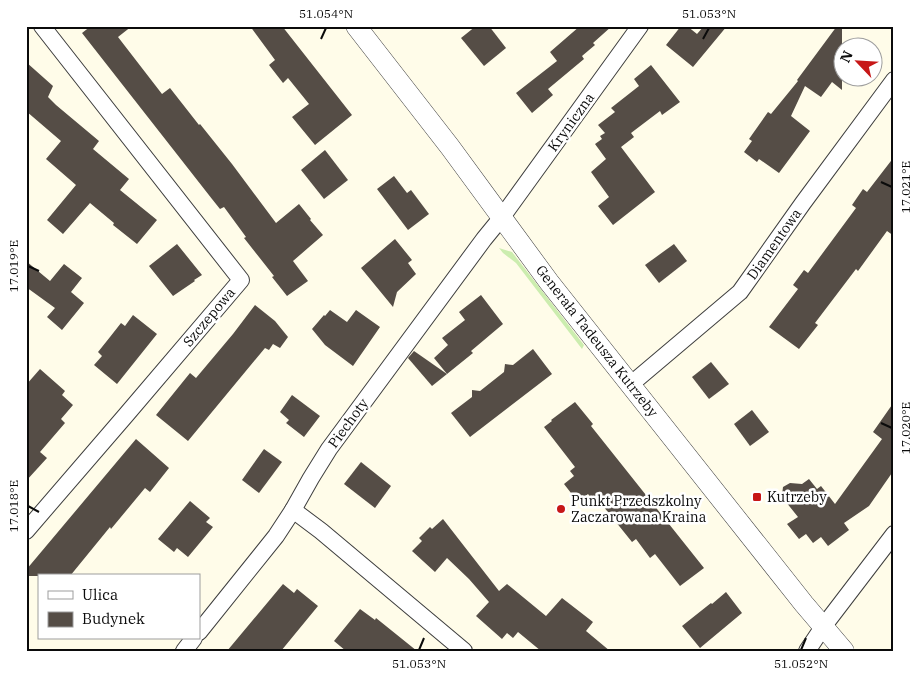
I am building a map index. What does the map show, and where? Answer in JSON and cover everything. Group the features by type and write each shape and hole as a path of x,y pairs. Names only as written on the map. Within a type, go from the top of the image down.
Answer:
{"street":[{"name":"Szczepowa","path":"26,531 241,280 42,26"},
{"name":"Generała Tadeusza Kutrzeby","path":"356,26 450,147 549,282 786,581 844,651"},
{"name":"Kryniczna","path":"502,217 640,26"},
{"name":"Diamentowa","path":"630,385 740,292 894,80"},
{"name":"Piechoty","path":"200,631 276,536 294,510 328,449 502,217"},
{"path":"294,510 464,651"},
{"path":"808,651 823,627 894,534"},
{"path":"184,651 192,640"}],"green space":[{"path":"499,248 512,252 584,345 582,349 516,263"}],"building":[{"path":"91,26 132,26 118,37 162,94 170,88 232,164 276,223 299,204 323,235 293,261 308,281 287,296 244,238 246,237 224,207 220,209 82,33"},
{"path":"250,26 282,26 352,115 315,145 292,117 309,104 288,78 283,83 269,65 275,60"},
{"path":"476,26 489,26 506,48 484,66 461,38"},
{"path":"580,26 612,26 593,43 595,45 582,56 584,59 548,89 553,95 532,113 516,93 557,61 550,52"},
{"path":"681,26 687,26 697,34 704,26 727,26 693,67 666,45"},
{"path":"837,26 842,26 842,38 832,38 832,82 821,97 805,86 791,116 810,131 779,173 759,159 757,162 744,152 752,141 749,139 768,112 771,114"},
{"path":"26,62 53,86 48,97 99,141 93,149 129,179 120,190 157,220 137,244 90,203 63,234 47,220 76,185 46,159 61,141 26,111"},
{"path":"651,65 680,102 662,115 660,111 631,133 634,137 621,147 655,192 613,225 598,206 609,197 591,172 606,159 595,144 602,139 600,136 605,133 598,125 615,112 611,108 639,86 634,79"},
{"path":"325,150 348,180 324,199 301,170"},
{"path":"894,157 894,236 887,231 858,271 856,269 815,323 818,325 799,349 769,327 798,289 793,285 804,270 808,273 856,208 852,205 863,189 867,192"},
{"path":"394,176 407,193 411,190 429,214 408,230 377,189"},
{"path":"395,239 412,260 408,263 416,274 397,292 393,307 361,268"},
{"path":"177,244 202,275 173,296 149,266"},
{"path":"674,244 687,261 659,283 645,265"},
{"path":"26,261 50,281 64,264 82,278 71,292 84,303 62,330 47,317 55,308 26,287"},
{"path":"481,295 503,324 471,351 473,353 447,374 434,358 448,345 442,338 465,320 459,312"},
{"path":"255,305 275,321 288,337 280,348 273,344 269,350 265,348 188,441 156,415 190,373 196,378"},
{"path":"330,310 347,322 356,310 380,327 353,366 325,345 312,329"},
{"path":"133,315 157,334 117,384 94,365 102,356 98,352 121,323 125,326"},
{"path":"533,349 552,374 470,437 451,413 472,397 472,390 480,391 504,372 505,364 513,365"},
{"path":"414,351 447,374 432,386 408,358"},
{"path":"711,362 729,384 709,399 692,377"},
{"path":"40,369 65,391 62,395 73,405 61,419 65,423 40,452 47,458 26,481 26,385"},
{"path":"292,395 320,416 304,437 286,423 289,420 280,412"},
{"path":"575,402 593,424 591,426 704,568 680,586 655,554 650,558 636,539 632,542 595,496 592,499 588,494 578,502 564,484 574,476 570,471 575,467 544,427"},
{"path":"894,402 894,470 869,506 844,523 849,530 828,546 821,537 813,543 806,534 799,539 787,524 798,517 782,495 783,487 790,483 802,484 809,479 817,489 821,486 835,504 882,439 873,432"},
{"path":"752,410 769,432 750,446 734,424"},
{"path":"136,439 169,468 150,492 145,488 72,574 26,576 26,570"},
{"path":"264,449 282,462 259,493 242,480"},
{"path":"361,462 391,486 375,508 344,484"},
{"path":"190,501 210,518 206,522 213,527 188,557 177,548 174,552 158,539"},
{"path":"443,519 499,591 507,584 546,616 562,598 593,622 586,631 610,651 541,651 518,632 513,638 507,633 502,639 476,616 489,602 469,579 447,558 435,572 412,551 422,541 419,538 430,527 432,529"},
{"path":"283,584 294,593 297,589 318,606 281,651 227,651"},
{"path":"726,592 742,613 700,648 682,626"},
{"path":"360,609 375,620 376,618 417,651 346,651 334,641"}],"place":[{"name":"Kutrzeby","path":"757,497"},
{"name":"Punkt Przedszkolny Zaczarowana Kraina","path":"561,509"}]}
